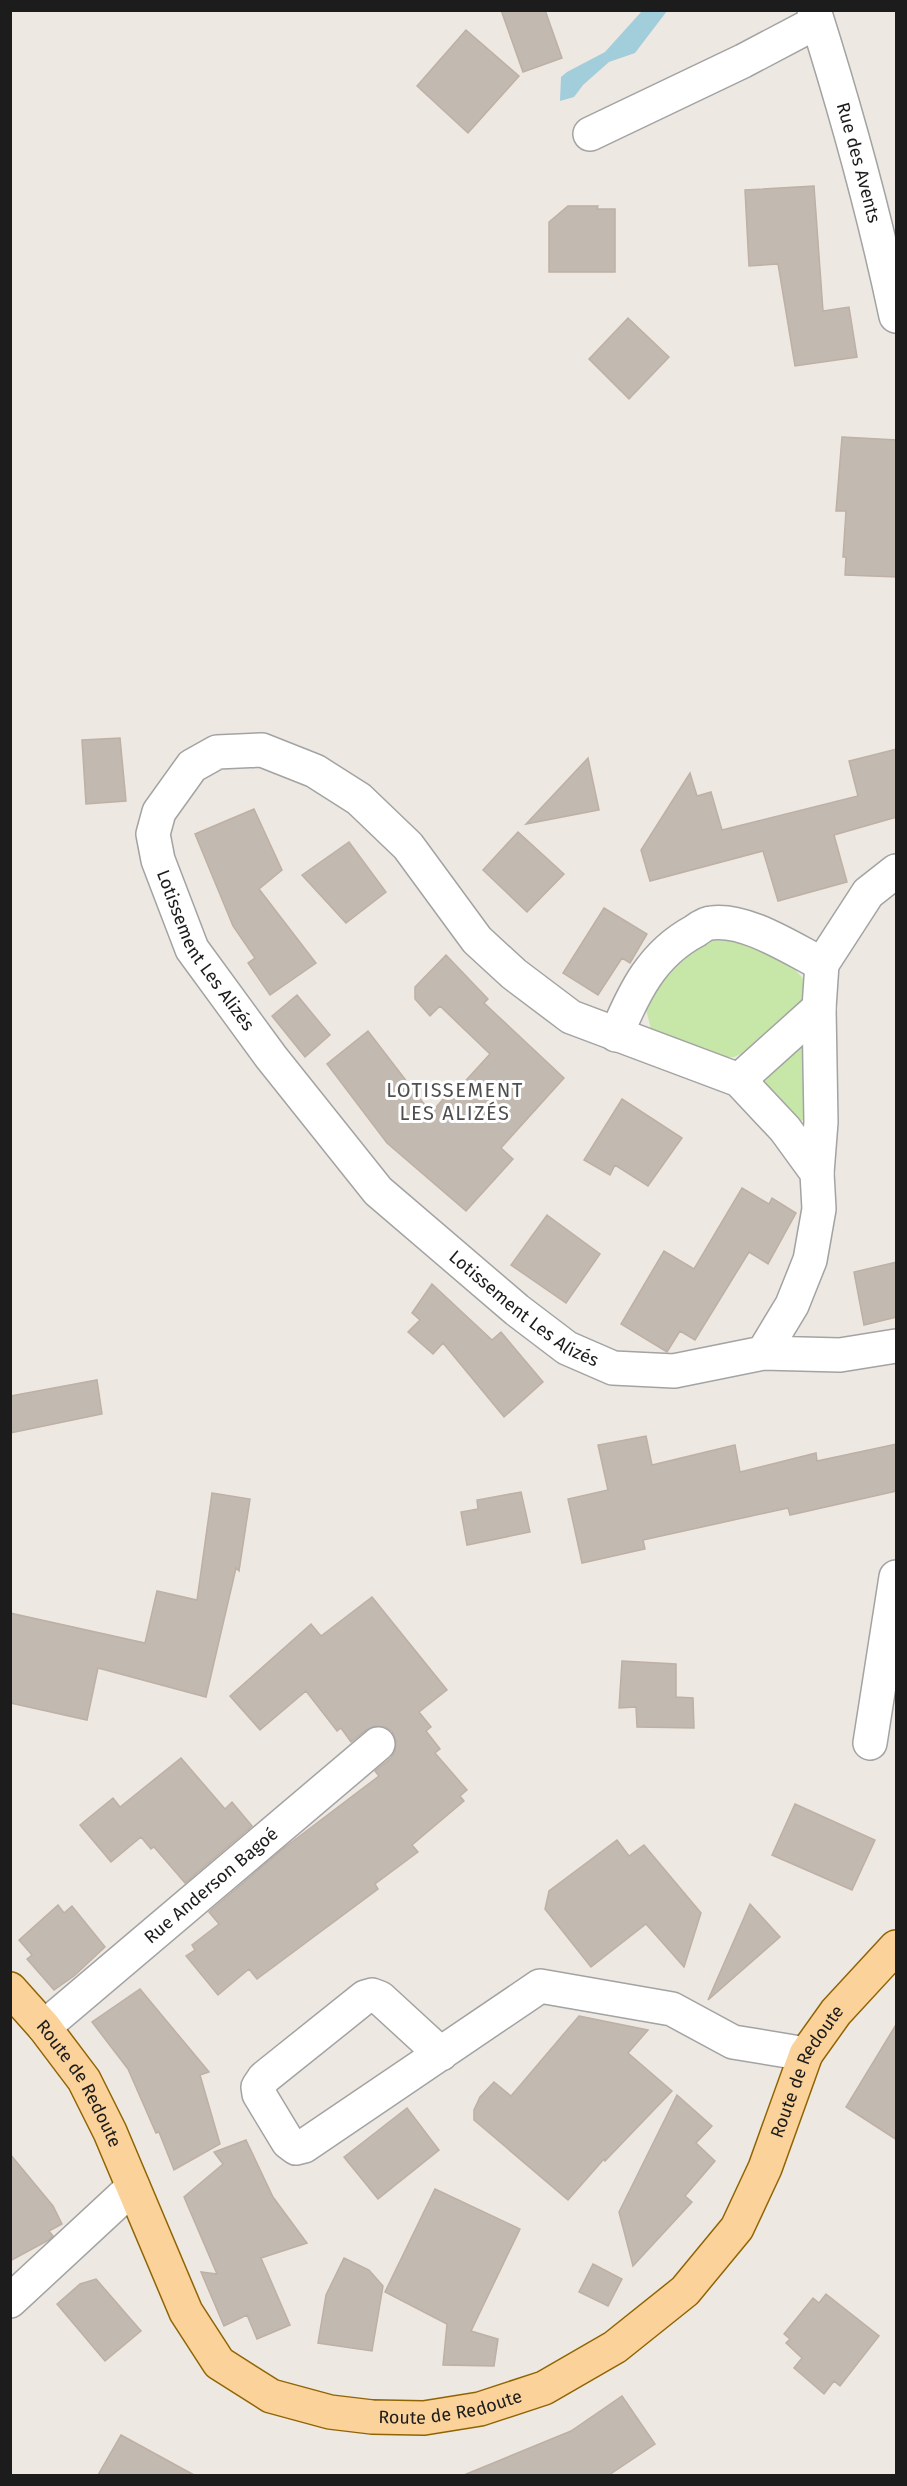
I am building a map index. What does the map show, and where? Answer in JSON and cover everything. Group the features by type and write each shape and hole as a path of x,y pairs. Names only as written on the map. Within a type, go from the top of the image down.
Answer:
{"main road":[{"name":"Route de Redoute","path":"10,1989 44,2027 84,2080 110,2132 186,2312 219,2363 271,2396 330,2412 372,2417 424,2418 480,2409 544,2388 615,2347 685,2291 737,2228 765,2168 806,2054 836,2012 897,1947"}],"street":[{"path":"590,134 743,61 815,16"},
{"name":"Rue des Avents","path":"815,16 886,216 897,316"},
{"name":"Lotissement Les Alizés","path":"817,1173 785,1129 739,1080 571,1017 514,974 477,940 408,846 359,799 315,771 262,750 217,752 192,766 159,812 153,834 158,860 192,949 271,1057 378,1191 517,1310 567,1348 613,1368 674,1371 763,1353 840,1355 897,1346"},
{"path":"763,1353 792,1305 810,1260 819,1209 817,1173 820,1122 819,1008 822,964 868,893 897,871"},
{"path":"616,1035 633,994 657,961 676,941 710,922 741,926 822,964"},
{"path":"739,1080 819,1008"},
{"path":"870,1743 897,1577"},
{"name":"Rue Anderson Bagoé","path":"44,2027 378,1744"},
{"path":"441,2054 380,1998 372,1995 365,1997 264,2079 258,2087 288,2142 296,2148 304,2146 441,2054 540,1986 672,2009 734,2042 806,2054"},
{"path":"10,2301 133,2187"}],"green space":[{"path":"709,940 750,942 786,959 805,981 802,1002 754,1048 734,1057 707,1057 662,1040 651,1029 646,1009 657,982 682,955"},
{"path":"803,1043 810,1044 809,1119 800,1121 767,1088 763,1078"}],"water":[{"path":"642,11 667,11 635,53 609,62 583,85 574,97 560,101 561,77 605,52"}],"building":[{"path":"501,10 545,10 562,58 523,72"},
{"path":"466,30 519,76 468,133 417,86"},
{"path":"814,186 823,311 849,307 857,357 795,366 778,264 749,266 745,190"},
{"path":"568,206 598,206 597,209 615,209 615,272 549,272 549,222"},
{"path":"628,318 669,357 629,399 589,359"},
{"path":"842,437 897,440 897,577 845,575 846,557 843,557 846,511 836,511"},
{"path":"120,738 126,801 86,804 82,740"},
{"path":"897,749 897,817 834,835 847,882 778,901 763,851 650,881 641,850 690,773 697,796 711,792 722,830 858,796 849,761"},
{"path":"588,758 599,810 526,824"},
{"path":"254,809 282,870 259,889 316,963 270,995 248,963 255,958 233,926 195,834"},
{"path":"518,832 564,874 527,912 483,870"},
{"path":"349,842 386,892 346,923 302,875"},
{"path":"604,908 647,934 630,963 622,958 598,995 563,973"},
{"path":"446,955 488,999 484,1003 564,1078 501,1148 513,1159 466,1211 387,1143 327,1064 368,1031 431,1113 445,1097 448,1100 490,1054 440,1006 430,1016 415,999 415,987"},
{"path":"297,995 330,1035 305,1057 272,1016"},
{"path":"622,1099 682,1138 648,1186 615,1165 610,1175 584,1160"},
{"path":"742,1188 769,1204 772,1198 796,1213 768,1264 749,1252 695,1340 680,1331 667,1352 621,1324 664,1251 694,1269"},
{"path":"547,1215 600,1254 566,1303 511,1265"},
{"path":"897,1262 897,1317 864,1325 854,1272"},
{"path":"432,1284 492,1340 501,1332 543,1382 504,1417 443,1343 433,1354 408,1332 420,1320 412,1313"},
{"path":"97,1380 102,1414 10,1433 10,1396"},
{"path":"646,1436 652,1465 735,1445 740,1472 816,1453 817,1461 897,1444 897,1491 790,1515 788,1508 643,1540 645,1549 582,1563 568,1499 608,1490 598,1445"},
{"path":"521,1492 530,1532 467,1545 461,1512 478,1509 477,1500"},
{"path":"212,1493 250,1499 239,1571 236,1568 206,1697 98,1668 87,1720 10,1703 10,1613 145,1643 157,1591 197,1600"},
{"path":"372,1597 447,1690 419,1712 431,1727 426,1731 440,1749 435,1753 467,1790 460,1796 464,1801 412,1845 418,1852 375,1884 378,1889 257,1979 249,1969 218,1995 186,1956 195,1950 192,1945 219,1924 209,1912 284,1848 379,1776 375,1771 391,1758 395,1751 396,1741 392,1731 385,1727 375,1726 351,1742 341,1728 337,1731 306,1691 260,1730 230,1696 311,1624 321,1636"},
{"path":"622,1661 676,1664 676,1697 693,1698 694,1728 637,1727 636,1707 619,1708"},
{"path":"181,1758 225,1809 232,1802 252,1826 185,1883 154,1847 151,1849 141,1837 111,1862 80,1825 113,1798 120,1807"},
{"path":"795,1804 875,1840 852,1890 772,1855"},
{"path":"617,1840 629,1856 644,1845 701,1913 684,1967 646,1924 591,1967 545,1909 549,1891"},
{"path":"750,1904 780,1937 708,2000"},
{"path":"58,1905 64,1913 72,1906 105,1947 74,1976 54,1990 27,1959 32,1955 19,1940"},
{"path":"140,1989 209,2072 200,2075 220,2144 174,2170 159,2132 156,2133 128,2069 92,2022"},
{"path":"579,2016 648,2030 628,2053 672,2091 605,2161 604,2159 568,2200 474,2120 474,2110 480,2097 494,2082 511,2096"},
{"path":"897,2023 897,2140 846,2107"},
{"path":"677,2095 712,2126 696,2143 715,2161 685,2196 692,2202 633,2266 619,2212"},
{"path":"407,2108 439,2150 378,2199 344,2157"},
{"path":"246,2140 273,2197 307,2243 261,2258 290,2325 257,2339 247,2315 224,2326 201,2272 217,2274 184,2197 223,2164 214,2152"},
{"path":"10,2154 53,2206 62,2224 49,2231 53,2236 49,2240 10,2261"},
{"path":"435,2189 520,2229 471,2331 498,2339 494,2366 443,2365 447,2324 385,2292"},
{"path":"344,2258 369,2270 383,2286 372,2351 318,2343 326,2295"},
{"path":"593,2264 622,2279 608,2306 579,2292"},
{"path":"96,2279 141,2331 105,2361 57,2304 80,2284"},
{"path":"826,2294 879,2336 840,2386 834,2381 824,2394 794,2368 802,2358 786,2343 790,2339 784,2334 813,2298 819,2303"},
{"path":"622,2396 655,2444 609,2475 464,2475 571,2431"},
{"path":"121,2435 194,2475 98,2475"}],"district":[{"name":"LOTISSEMENT LES ALIZÉS","path":"455,1102"}]}
